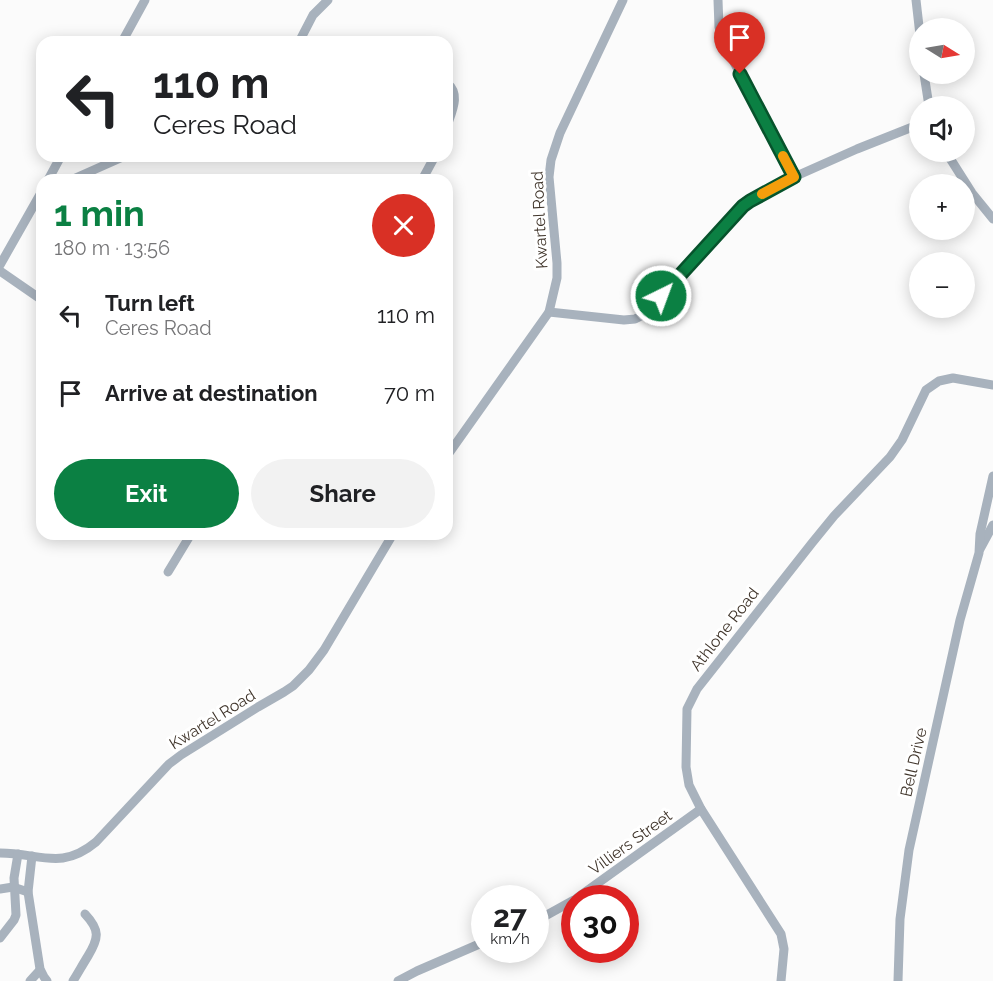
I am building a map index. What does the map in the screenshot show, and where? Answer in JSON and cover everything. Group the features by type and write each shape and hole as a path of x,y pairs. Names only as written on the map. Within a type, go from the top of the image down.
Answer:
{"street":[{"path":"125,36 145,0"},
{"path":"302,36 313,15 328,0"},
{"name":"Kwartel Road","path":"453,448 549,312 557,278 549,177 551,160 560,133 623,0"},
{"path":"718,0 718,19 725,45 794,177"},
{"path":"916,0 918,18"},
{"path":"453,90 455,96 453,106"},
{"path":"549,312 624,320 641,316 750,201 794,177 909,128"},
{"path":"84,174 112,162"},
{"path":"952,162 972,193 993,219"},
{"path":"0,266 36,203"},
{"path":"4,274 36,296"},
{"name":"Athlone Road","path":"781,981 784,949 781,934 701,809 689,785 686,767 687,709 697,689 812,543 834,516 890,457 902,440 926,390 939,381 953,378 993,385"},
{"name":"Bell Drive","path":"979,553 980,534 993,476"},
{"name":"Bell Drive","path":"898,981 900,919 909,850 960,620 979,553 993,525"},
{"path":"168,572 187,540"},
{"name":"Kwartel Road","path":"0,853 56,860 87,850 169,764 293,686 324,650 389,540"},
{"name":"Villiers Street","path":"595,885 701,809"},
{"path":"0,938 16,915 13,887 18,854"},
{"path":"32,856 28,892 40,970 48,981"},
{"path":"0,889 13,887 28,892"},
{"path":"73,981 96,942 95,927 85,914"},
{"path":"398,981 471,948"},
{"path":"30,981 40,970"}],"slow traffic":[{"path":"762,194 794,177 783,156"}],"route":[{"path":"661,296 743,206 794,177 740,74"}]}
